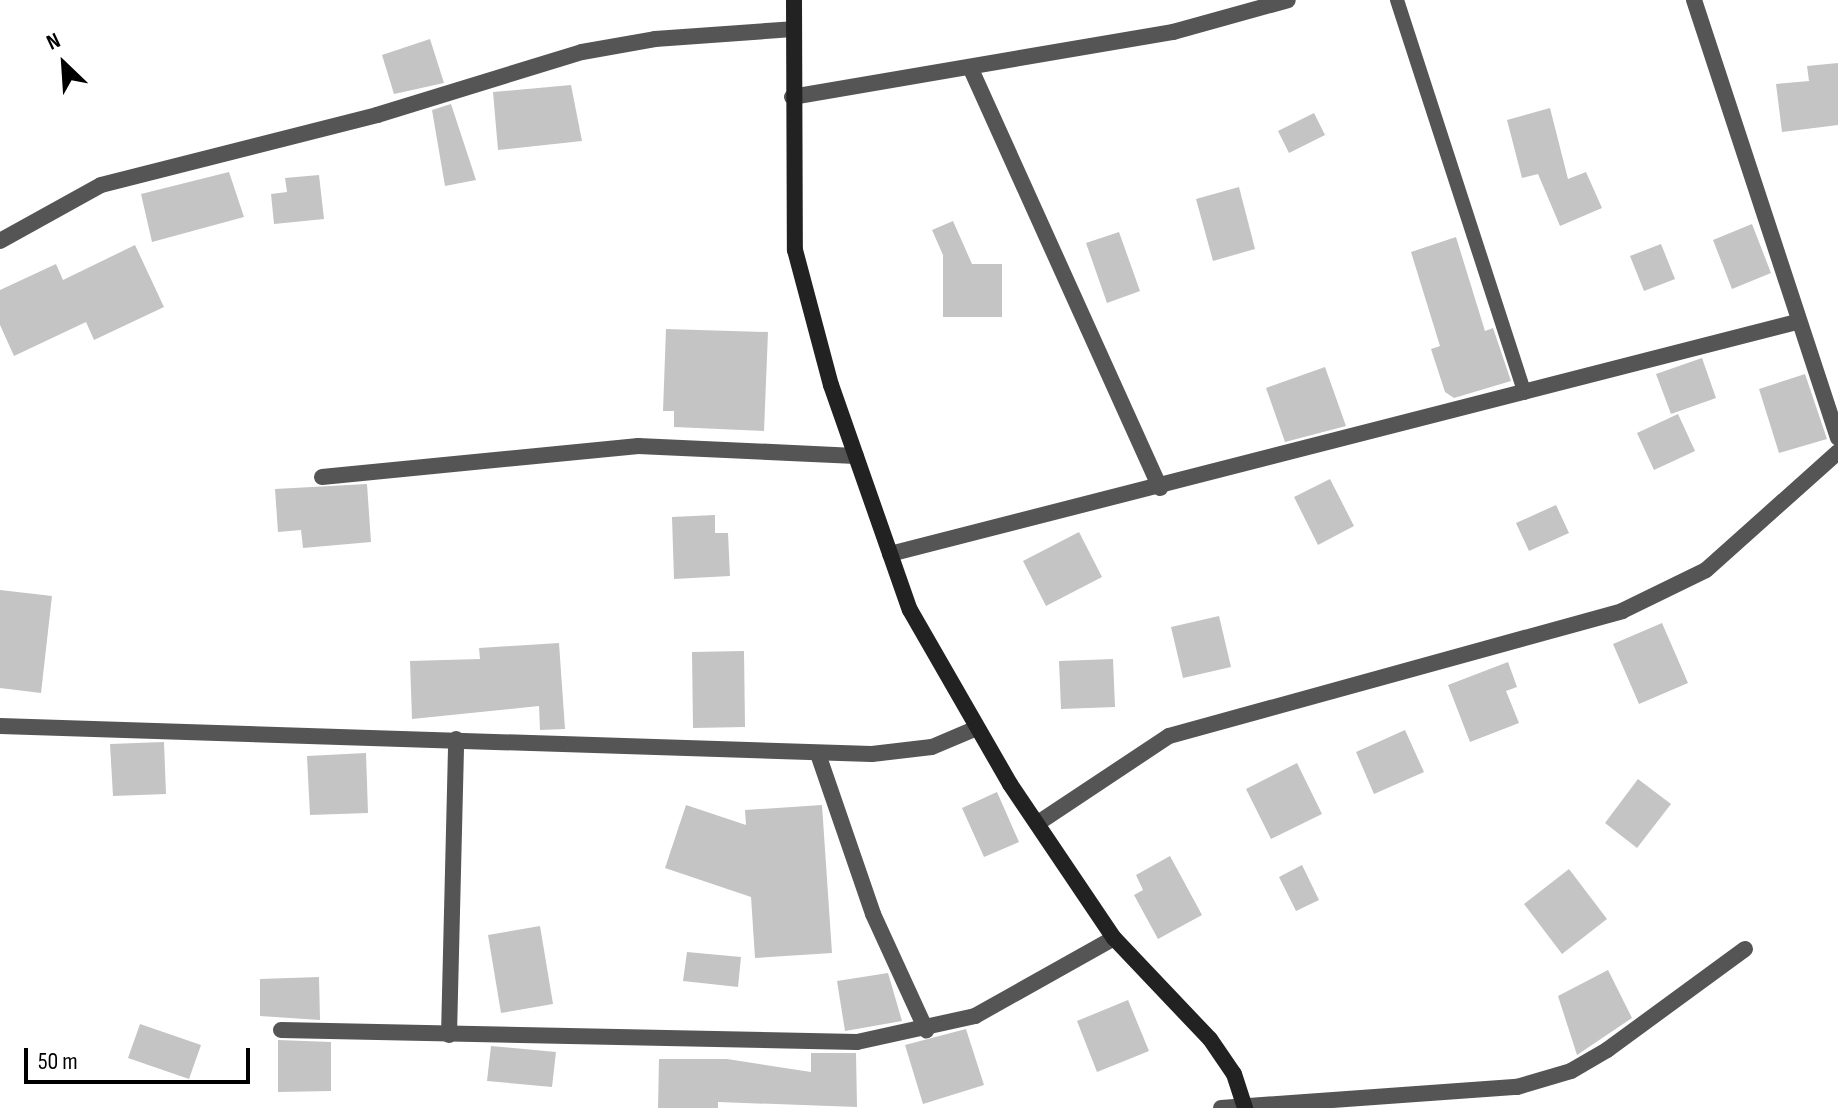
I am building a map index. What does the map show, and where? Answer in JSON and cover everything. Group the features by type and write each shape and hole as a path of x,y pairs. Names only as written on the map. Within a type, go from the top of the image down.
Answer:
{"street":[{"path":"794,0 795,250 856,456 910,610 977,728 1114,938 1210,1039 1245,1107"},
{"path":"792,97 1173,32 1288,0"},
{"path":"1694,0 1797,322 1838,438"},
{"path":"0,241 101,185 377,115 582,52 655,39 793,29"},
{"path":"970,67 1160,488"},
{"path":"890,554 1160,488 1797,322"},
{"path":"322,477 638,446 856,456"},
{"path":"1038,823 1169,736 1622,611 1706,570 1838,452"},
{"path":"0,726 456,739 818,754 905,752 977,728"},
{"path":"449,1035 456,739"},
{"path":"818,754 873,914 926,1030"},
{"path":"281,1030 857,1042 926,1030 1017,998 1114,938"},
{"path":"1221,1108 1517,1087 1544,1079 1607,1050 1745,949"}],"lane":[{"path":"1397,0 1525,393"}],"building":[{"path":"430,39 444,83 394,94 382,55"},
{"path":"1838,63 1838,125 1782,132 1776,84 1809,81 1807,66"},
{"path":"571,85 582,141 498,150 493,92"},
{"path":"451,104 476,180 445,186 432,110"},
{"path":"1550,108 1568,179 1586,172 1602,208 1560,226 1538,174 1522,178 1507,120"},
{"path":"1314,113 1325,135 1289,153 1278,131"},
{"path":"229,172 244,217 152,242 141,194"},
{"path":"319,175 324,219 274,224 271,194 287,192 285,178"},
{"path":"1239,187 1255,249 1213,261 1196,199"},
{"path":"953,221 972,264 1002,264 1002,317 943,317 943,255 932,230"},
{"path":"1752,224 1771,273 1732,289 1713,240"},
{"path":"1119,232 1140,291 1107,303 1086,243"},
{"path":"1456,237 1485,331 1493,328 1511,381 1454,398 1445,392 1431,349 1440,346 1411,252"},
{"path":"1661,244 1675,279 1644,291 1630,256"},
{"path":"135,245 164,307 94,340 86,322 14,356 0,325 0,290 56,264 63,280"},
{"path":"666,329 768,332 764,431 674,427 674,411 663,411"},
{"path":"1702,358 1716,398 1671,414 1656,374"},
{"path":"1325,367 1346,426 1285,442 1266,388"},
{"path":"1805,374 1827,439 1779,453 1759,389"},
{"path":"1678,414 1695,451 1654,470 1637,433"},
{"path":"1330,479 1354,526 1318,545 1294,497"},
{"path":"367,484 371,542 303,548 301,530 278,532 275,489"},
{"path":"1556,505 1569,533 1529,551 1516,523"},
{"path":"715,515 715,533 728,533 730,576 674,579 672,517"},
{"path":"1079,532 1102,577 1046,606 1023,561"},
{"path":"0,590 52,596 41,693 0,688"},
{"path":"1219,616 1231,667 1183,678 1171,627"},
{"path":"1662,623 1688,683 1639,704 1613,644"},
{"path":"559,643 565,729 540,730 539,706 412,719 410,661 480,659 479,648"},
{"path":"744,651 745,727 693,728 692,652"},
{"path":"1113,659 1115,707 1061,709 1059,661"},
{"path":"1508,662 1517,687 1506,691 1519,723 1470,742 1448,685"},
{"path":"1405,730 1424,772 1374,794 1356,752"},
{"path":"164,742 166,794 113,796 110,744"},
{"path":"366,753 368,813 310,815 307,756"},
{"path":"1297,763 1322,814 1271,839 1246,789"},
{"path":"1638,779 1671,804 1637,848 1605,823"},
{"path":"997,792 1019,842 984,857 962,808"},
{"path":"686,805 746,825 745,810 822,805 832,953 755,958 751,897 665,868"},
{"path":"1170,856 1202,915 1158,939 1134,895 1143,890 1136,875"},
{"path":"1302,865 1319,900 1296,911 1279,877"},
{"path":"1569,869 1607,919 1562,954 1524,904"},
{"path":"540,926 553,1004 501,1013 488,935"},
{"path":"687,952 741,957 738,987 683,981"},
{"path":"1608,970 1632,1018 1577,1055 1558,996"},
{"path":"888,973 902,1021 845,1031 837,981"},
{"path":"319,977 320,1020 260,1016 260,979"},
{"path":"1128,1000 1149,1051 1097,1072 1077,1021"},
{"path":"140,1024 201,1045 189,1079 128,1058"},
{"path":"966,1029 984,1085 923,1104 905,1045"},
{"path":"278,1040 331,1042 331,1091 278,1092"},
{"path":"491,1046 556,1052 552,1087 487,1081"},
{"path":"811,1053 856,1053 857,1107 718,1102 718,1108 658,1108 659,1059 727,1059 811,1072"}]}
